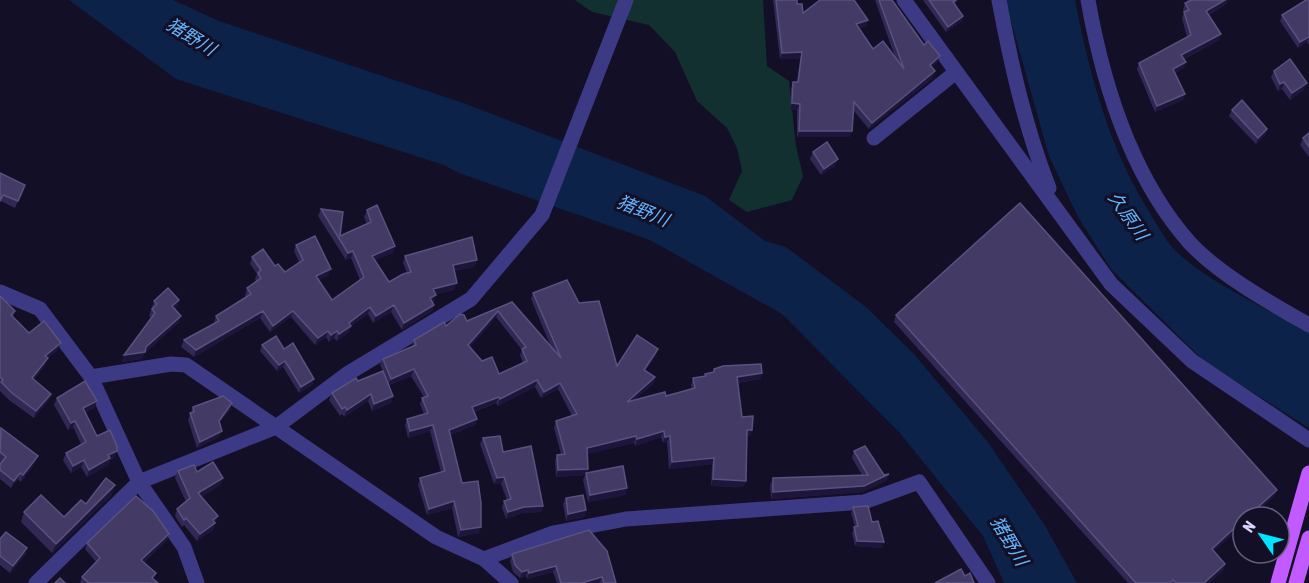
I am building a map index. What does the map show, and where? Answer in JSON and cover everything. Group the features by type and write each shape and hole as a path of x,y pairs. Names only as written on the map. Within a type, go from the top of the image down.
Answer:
{"main road":[{"path":"1278,583 1309,473"},
{"path":"1296,583 1309,538"}],"street":[{"path":"36,583 139,482 276,427 346,374 471,299 542,215 626,0"},
{"path":"904,0 1111,284 1141,316 1192,361 1309,440"},
{"path":"999,0 1010,60 1032,145 1056,207"},
{"path":"1088,0 1104,71 1122,130 1163,208 1190,243 1259,297 1309,325"},
{"path":"874,138 956,72"},
{"path":"0,292 40,309 91,377 139,482 184,547 197,583"},
{"path":"91,377 171,364 186,365 436,537 484,559 511,583"},
{"path":"484,559 553,532 626,519 864,502 918,482 988,583"}],"green space":[{"path":"575,0 763,0 767,66 789,81 796,146 803,176 792,200 747,212 729,200 742,171 737,148 727,128 697,101 675,52 649,25 592,12"}],"water":[{"name":"猪野川","path":"69,0 173,0 219,21 466,104 705,196 765,241 786,247 866,307 913,353 987,441 1044,524 1077,583 1004,583 983,536 899,432 782,314 650,240 459,173 444,165 176,79"},
{"name":"久原川","path":"1005,0 1075,0 1087,57 1113,140 1138,193 1165,238 1194,267 1309,332 1309,428 1205,362 1111,269 1078,217 1049,156"}],"building":[{"path":"776,0 797,0 797,4 802,4 803,13 820,0 854,0 868,20 856,24 873,49 883,41 904,69 879,0 892,0 924,45 928,41 940,56 930,65 935,71 872,123 854,102 852,131 799,131 800,104 792,103 793,82 798,82 802,52 782,53"},
{"path":"929,0 956,0 953,2 963,16 948,27"},
{"path":"1192,0 1225,0 1206,11 1221,34 1181,55 1186,62 1173,69 1185,94 1157,106 1139,63 1191,35 1184,12 1189,10 1185,3"},
{"path":"1309,0 1309,37 1300,42 1282,15"},
{"path":"1290,59 1307,83 1292,93 1284,82 1280,84 1274,71"},
{"path":"1242,100 1267,129 1258,138 1232,110"},
{"path":"1309,133 1309,147 1303,138"},
{"path":"827,142 838,159 824,169 813,152"},
{"path":"0,173 25,185 18,201 3,195 0,201"},
{"path":"1020,203 1277,490 1260,505 1231,505 1231,531 1212,549 1225,564 1204,583 1176,583 1173,580 1170,583 1136,583 896,315"},
{"path":"377,205 395,246 372,256 389,282 411,272 405,256 472,237 477,260 453,265 457,283 433,289 436,295 430,298 434,305 404,323 394,305 376,316 370,307 349,323 351,326 339,334 337,331 331,335 328,331 318,338 293,311 273,326 263,311 196,350 184,340 219,321 216,316 251,294 247,288 261,278 258,273 261,270 252,257 263,249 275,266 278,264 285,272 303,260 296,245 315,236 331,269 316,276 332,300 364,277 353,251 348,253 321,209 343,212 340,236 371,222 367,210"},
{"path":"567,280 579,303 599,301 617,366 637,335 658,349 644,370 655,377 627,402 665,392 666,396 695,388 693,378 706,376 705,374 714,372 714,369 723,366 761,364 762,373 737,377 742,417 753,416 752,430 747,430 746,481 713,479 714,458 672,462 670,436 665,437 664,431 637,439 636,436 587,448 588,469 558,470 557,455 565,454 556,421 577,414 560,383 544,392 537,380 500,399 499,397 472,407 477,419 449,430 462,483 478,481 481,527 461,530 454,501 429,509 420,478 445,471 433,425 410,431 407,419 428,413 422,398 428,396 414,369 391,379 383,359 416,345 414,340 444,322 446,326 460,314 464,315 467,321 512,302 561,358 533,293","holes":["498,311 526,347 522,349 527,361 499,374 492,357 482,361 468,345"]},
{"path":"168,288 179,300 172,306 181,316 146,347 145,352 124,355 155,313 152,309 157,304 154,301"},
{"path":"0,296 15,311 11,315 29,333 44,321 61,343 45,356 48,358 32,378 51,394 36,411 1,382 3,380 0,377"},
{"path":"276,336 284,349 293,343 314,379 301,387 285,361 279,365 262,345"},
{"path":"383,371 393,396 374,404 371,394 347,410 345,407 342,409 332,393 356,378 358,381"},
{"path":"85,381 97,401 83,408 97,436 110,430 117,446 117,451 108,455 110,458 89,470 84,460 73,466 66,453 86,442 75,421 71,423 57,398"},
{"path":"223,396 232,403 219,421 222,431 200,442 190,413 194,412 193,407"},
{"path":"1,428 38,456 23,475 20,473 14,481 0,470 0,464 6,457 0,452"},
{"path":"500,436 503,452 531,446 543,506 524,507 508,512 504,501 511,499 504,477 497,478 483,438"},
{"path":"865,446 884,475 889,474 864,486 773,492 773,478 868,475 854,451"},
{"path":"213,462 223,478 198,493 218,516 213,520 215,523 200,534 186,518 184,520 177,509 190,498 178,471 194,465 197,472"},
{"path":"623,466 627,488 590,495 586,473"},
{"path":"106,478 115,485 56,544 24,512 41,495 64,517 81,500 86,504"},
{"path":"583,495 586,510 568,514 566,498"},
{"path":"136,496 153,511 169,534 141,560 156,573 152,578 158,583 89,583 82,577 100,558 87,543"},
{"path":"868,506 872,522 878,521 884,542 857,541 854,527 858,526 853,507"},
{"path":"589,530 607,551 616,583 604,583 602,577 582,583 561,583 556,566 529,573 528,570 522,572 515,565 512,554"},
{"path":"6,532 27,548 13,566 0,556 0,539"},
{"path":"961,569 965,576 970,573 974,583 935,583"},
{"path":"60,578 65,583 55,583"}]}
